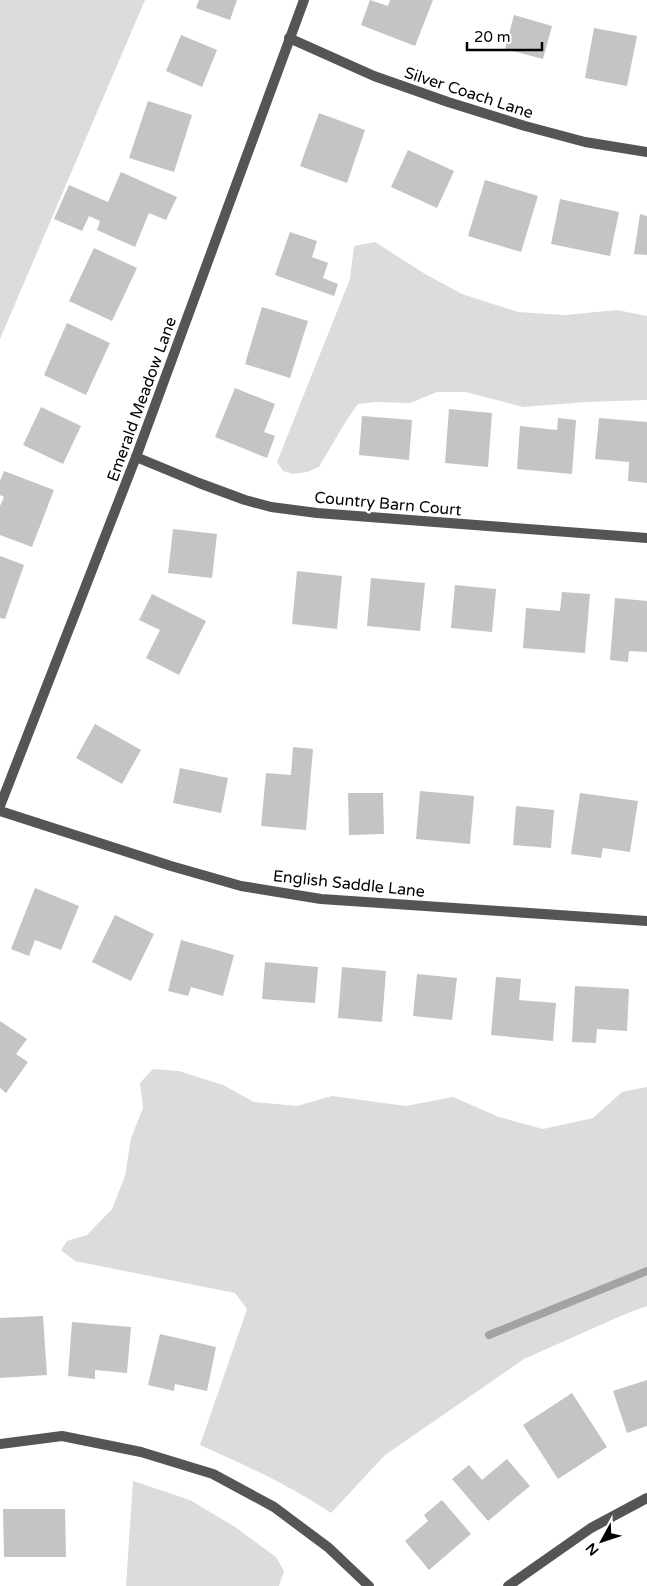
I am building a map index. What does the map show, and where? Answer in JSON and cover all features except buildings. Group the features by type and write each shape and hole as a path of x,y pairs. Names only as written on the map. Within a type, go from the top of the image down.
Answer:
{"street":[{"name":"Emerald Meadow Lane","path":"0,806 136,457 304,0"},
{"name":"Silver Coach Lane","path":"289,38 374,76 448,102 525,126 586,142 647,152"},
{"name":"Country Barn Court","path":"136,457 199,483 245,500 271,507 317,513 647,538"},
{"name":"English Saddle Lane","path":"0,811 240,886 321,899 647,920"},
{"path":"0,1444 62,1436 141,1452 213,1474 274,1507 329,1548 369,1586"},
{"path":"508,1586 591,1528 647,1498"}],"shaded area":[{"path":"0,0 145,0 0,339"},
{"path":"375,242 425,274 462,294 518,312 565,315 617,310 647,316 647,400 523,407 466,392 437,392 410,403 376,402 358,404 319,467 307,472 293,474 283,471 277,462 350,279 354,246"},
{"path":"153,1069 179,1071 223,1085 254,1102 297,1106 332,1096 406,1106 453,1097 499,1117 543,1129 593,1118 622,1092 647,1087 647,1306 524,1359 385,1455 331,1513 283,1484 200,1445 247,1309 235,1293 75,1261 61,1250 67,1241 87,1235 112,1209 125,1176 131,1138 143,1108 140,1083"},
{"path":"133,1481 190,1500 235,1527 276,1557 284,1571 279,1586 126,1586"}],"waterway":[{"path":"489,1335 647,1271"}]}
